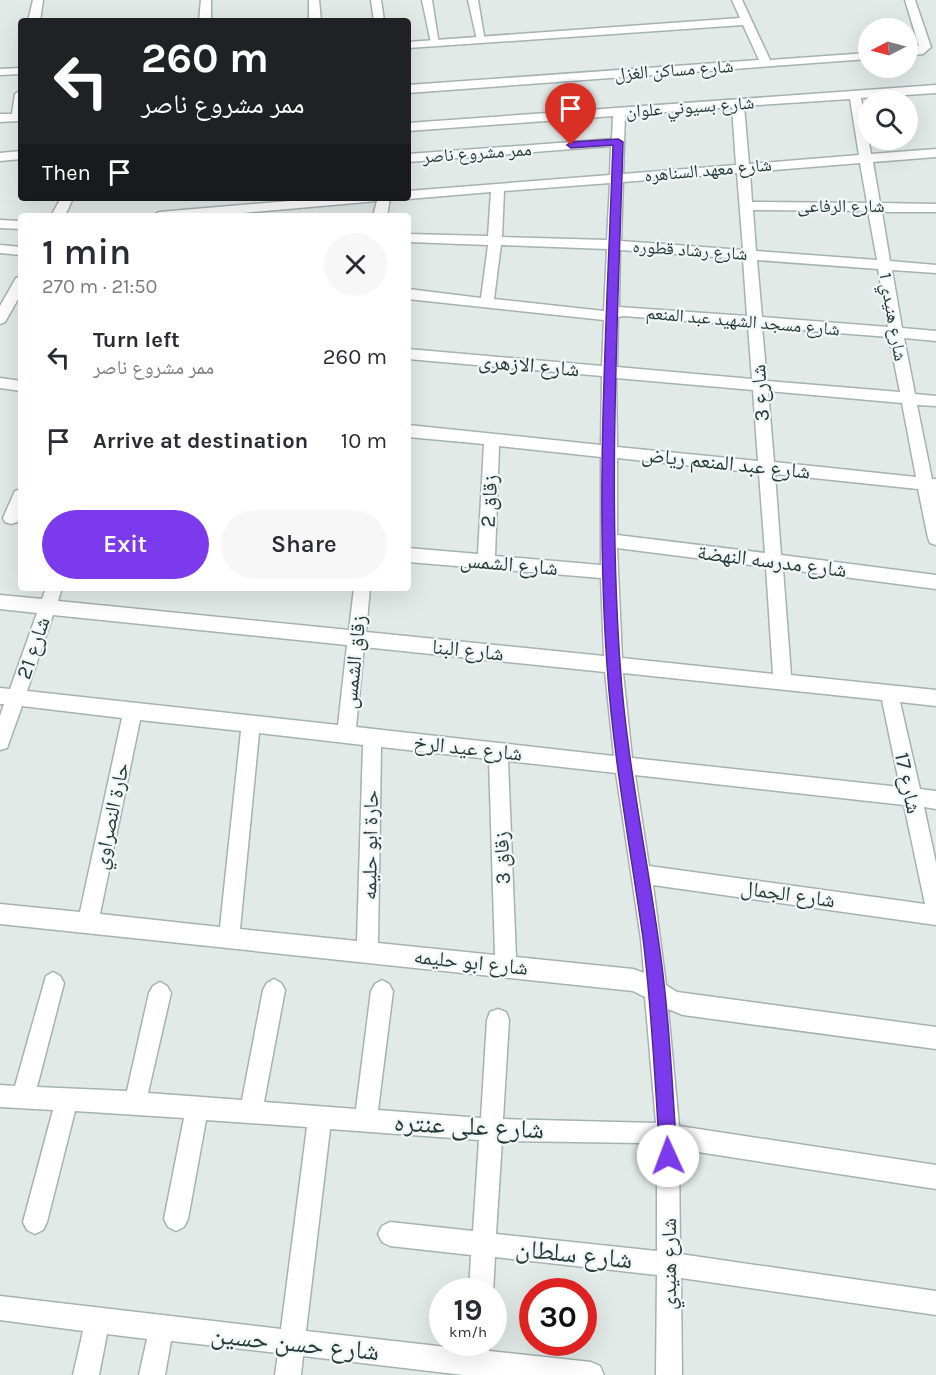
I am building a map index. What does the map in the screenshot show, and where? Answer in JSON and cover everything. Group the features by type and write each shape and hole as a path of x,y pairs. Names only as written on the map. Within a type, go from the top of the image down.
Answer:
{"street":[{"path":"35,18 38,0"},
{"path":"205,18 206,0"},
{"path":"314,0 315,18"},
{"path":"737,0 766,63"},
{"path":"910,0 916,18"},
{"path":"411,45 747,21"},
{"path":"918,25 925,46 918,52"},
{"name":"شارع مساكن الغزل","path":"411,89 858,57"},
{"path":"0,72 18,71"},
{"name":"شارع بسيوني علوان","path":"411,127 936,89"},
{"name":"شارع هنيدي 1","path":"855,95 909,400 932,485 936,538"},
{"name":"شارع 3","path":"738,104 783,682"},
{"name":"شارع هنيدي","path":"619,112 609,372 609,572 613,664 624,765 656,991 668,1134 669,1375"},
{"path":"0,118 18,117"},
{"name":"ممر مشروع ناصر","path":"411,158 618,142"},
{"name":"شارع معهد السناهره","path":"411,195 936,153"},
{"path":"1,158 18,155"},
{"path":"487,303 495,239 498,187"},
{"path":"231,213 273,211 342,201"},
{"name":"شارع الرفاعى","path":"746,206 936,207"},
{"path":"0,224 18,225"},
{"name":"شارع رشاد قطوره","path":"411,238 614,244 936,269"},
{"path":"0,249 18,251"},
{"path":"1,315 18,286"},
{"name":"شارع مسجد الشهيد عبد المنعم","path":"411,294 602,316 624,311 936,336"},
{"path":"1,315 18,315"},
{"name":"شارع الازهرى","path":"411,354 936,401"},
{"path":"0,383 18,386"},
{"name":"شارع عبد المنعم رياض","path":"411,431 932,485"},
{"name":"زقاق 2","path":"486,562 492,439"},
{"path":"11,518 18,502"},
{"name":"شارع مدرسه النهضة","path":"608,540 936,582"},
{"name":"شارع الشمس","path":"411,555 609,572"},
{"name":"شارع 21","path":"0,742 8,696 53,591"},
{"name":"زقاق الشمس","path":"346,735 362,591"},
{"name":"شارع البنا","path":"0,602 936,698"},
{"name":"شارع 17","path":"889,693 936,908"},
{"name":"شارع عيد الرخ","path":"8,696 936,800"},
{"name":"حارة النصراوي","path":"88,922 133,711"},
{"path":"229,938 251,725"},
{"name":"حارة ابو حليمه","path":"367,952 372,738"},
{"name":"زقاق 3","path":"498,752 506,965"},
{"name":"شارع الجمال","path":"640,874 936,915"},
{"name":"شارع ابو حليمه","path":"0,914 633,980 669,1000 683,1004 936,1038"},
{"path":"23,1098 53,983"},
{"path":"252,1112 274,990"},
{"path":"366,1120 382,991"},
{"path":"135,1103 160,993"},
{"path":"482,1278 498,1020"},
{"name":"شارع على عنتره","path":"0,1096 135,1103 491,1130 668,1134 936,1177"},
{"path":"34,1222 66,1101"},
{"path":"176,1219 197,1108"},
{"path":"288,1375 320,1117"},
{"name":"شارع سلطان","path":"390,1234 670,1264 936,1303"},
{"name":"شارع حسن حسين","path":"0,1308 160,1328 476,1360 591,1375"},
{"path":"86,1375 98,1320"},
{"path":"152,1375 160,1328"}],"lane":[{"path":"375,0 378,18"},
{"path":"427,0 436,43"},
{"path":"473,0 482,39"}],"route":[{"path":"571,145 618,142 608,451 608,540 613,664 624,765 651,939 662,1054 668,1156"}]}
